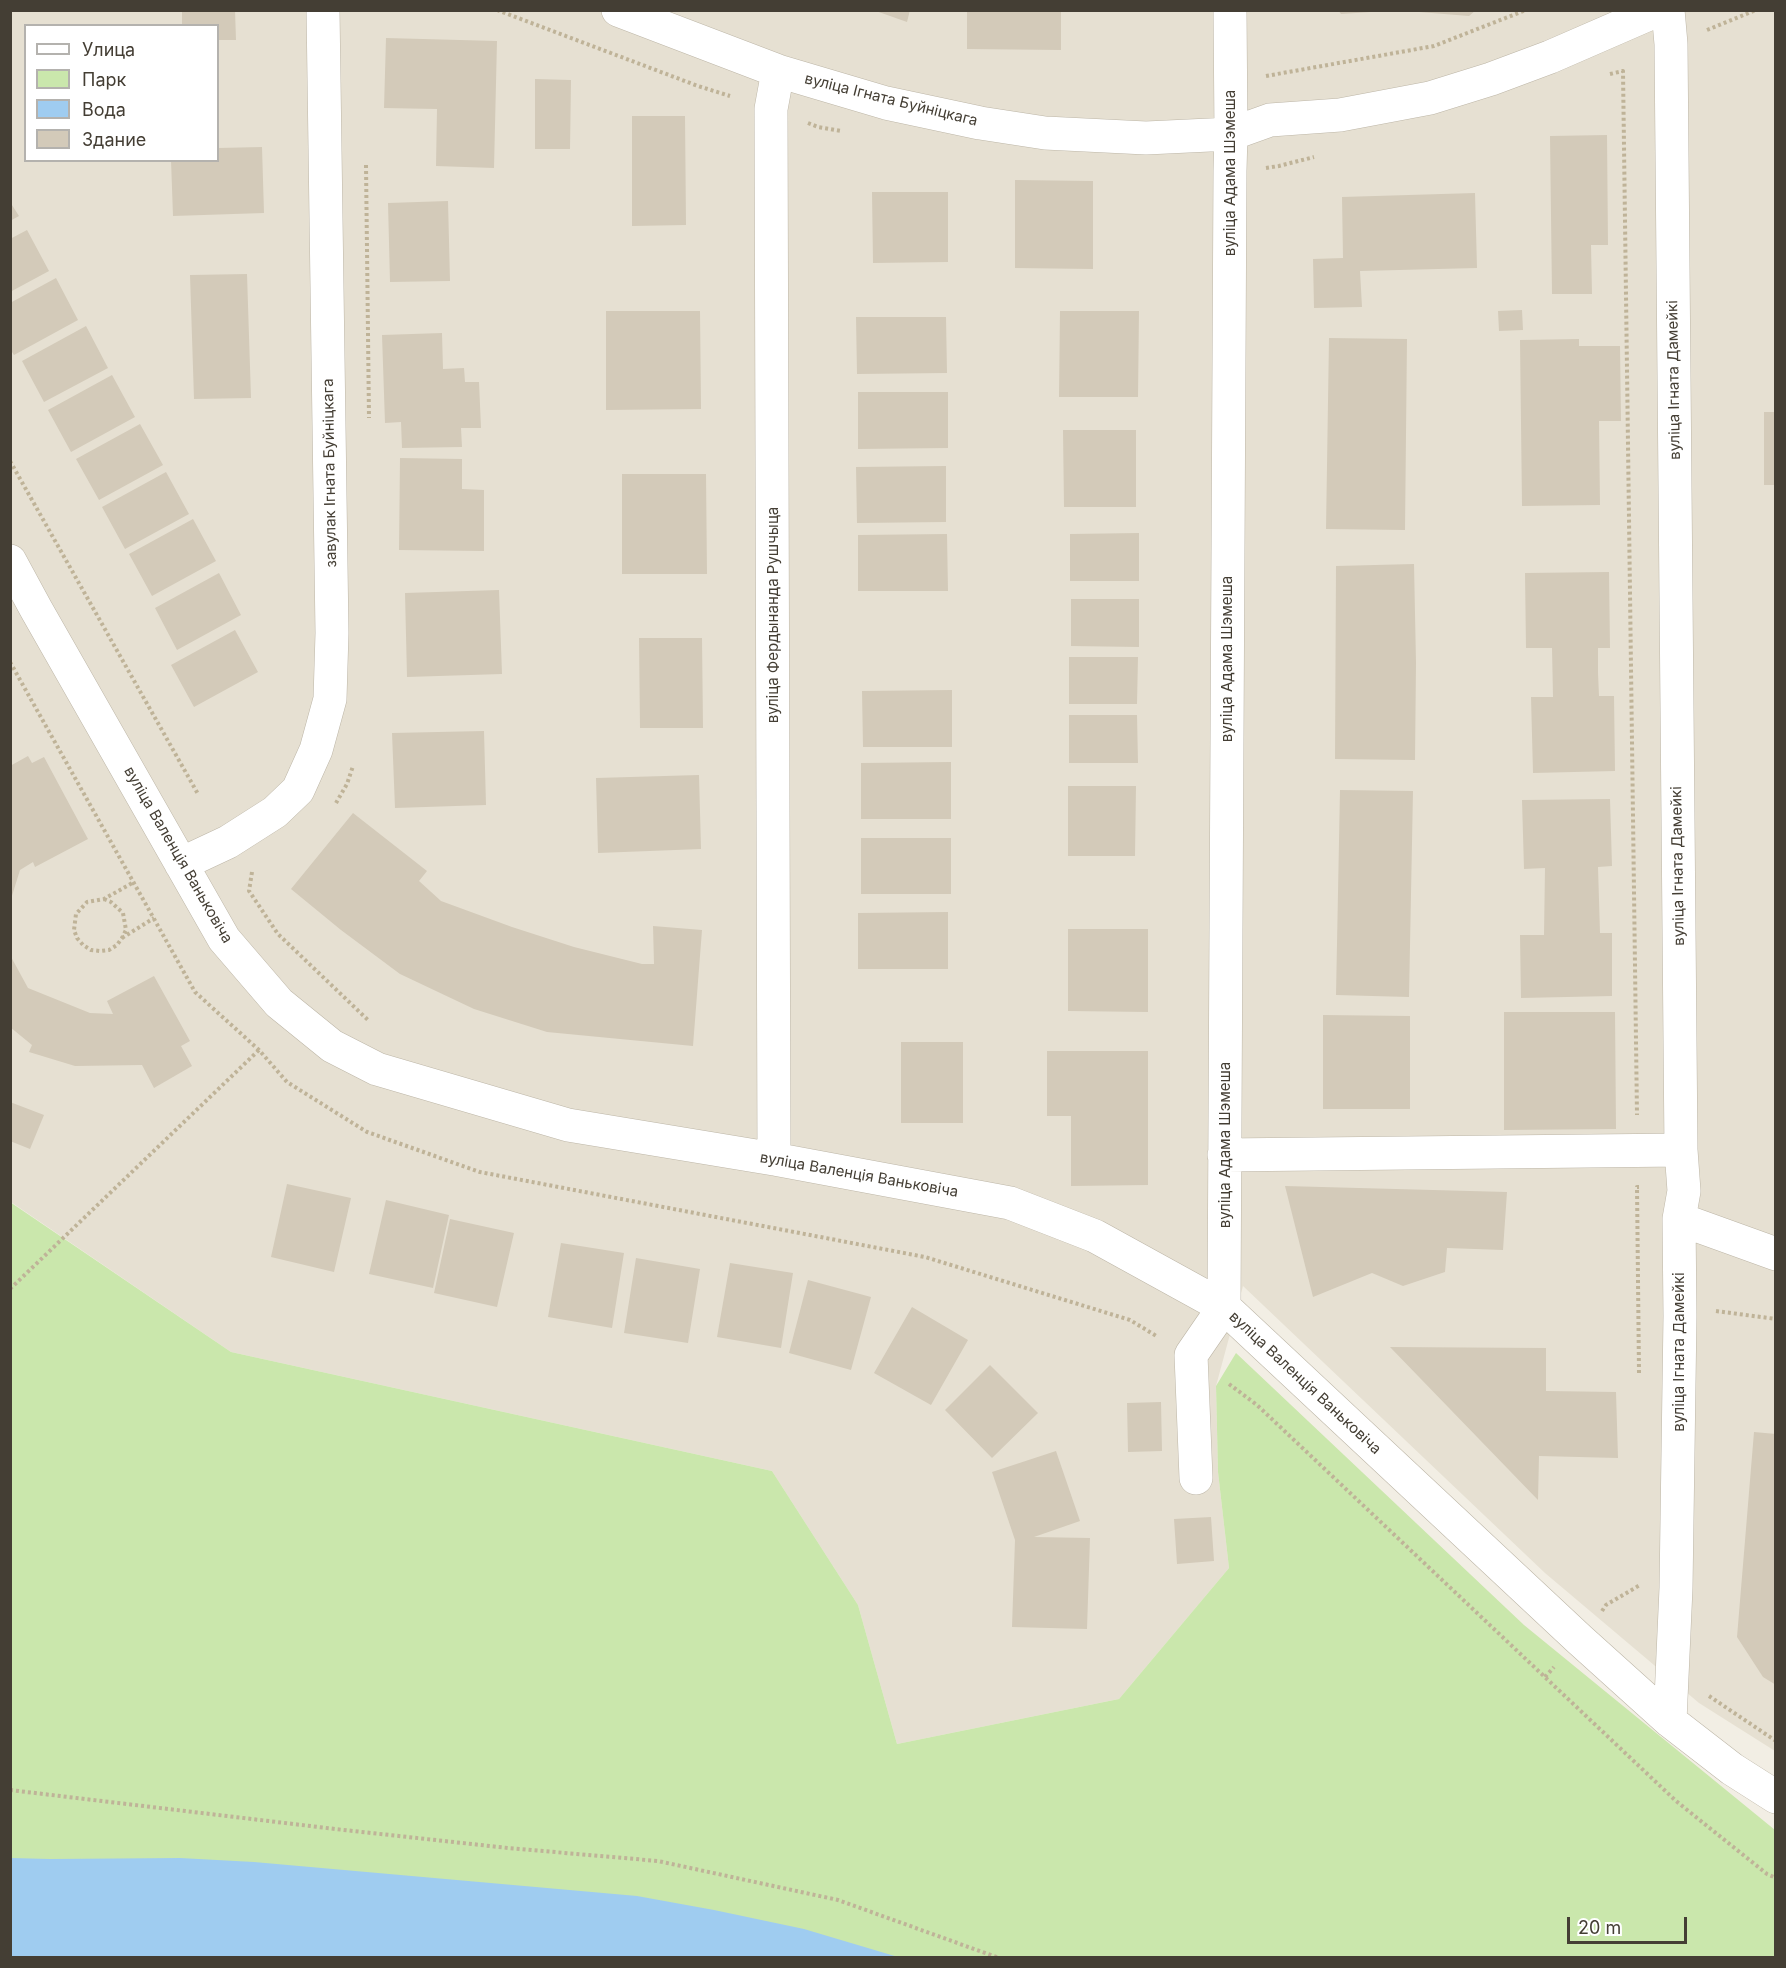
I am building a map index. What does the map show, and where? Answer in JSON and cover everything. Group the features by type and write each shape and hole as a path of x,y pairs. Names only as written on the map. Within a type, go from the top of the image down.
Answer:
{"street":[{"name":"завулак Ігната Буйніцкага","path":"181,864 228,843 275,812 298,790 316,750 330,699 332,633 323,10"},
{"name":"вуліца Ігната Буйніцкага","path":"618,10 778,71 886,103 980,123 1045,133 1146,138 1231,134 1270,120 1340,115 1430,98 1550,57 1658,10"},
{"name":"вуліца Адама Шэмеша","path":"1224,1307 1230,10"},
{"name":"вуліца Ігната Дамейкі","path":"1668,10 1671,44 1681,1150 1684,1191 1679,1220 1676,1588 1670,1722"},
{"name":"вуліца Фердынанда Рушчыца","path":"774,1159 771,109 778,71"},
{"name":"вуліца Валенція Ваньковіча","path":"10,561 224,939 279,1003 332,1046 377,1069 568,1125 774,1159 1010,1203 1095,1236 1224,1307 1670,1722 1732,1769 1776,1797"},
{"path":"1224,1155 1681,1150"},
{"path":"1679,1220 1776,1254"},
{"path":"1196,1478 1191,1355 1224,1307"}],"path":[{"path":"497,10 698,86 819,127 842,131"},
{"path":"1279,166 1264,76 1434,46 1526,10"},
{"path":"1600,77 1623,71 1637,1187"},
{"path":"1230,171 1279,166 1325,154"},
{"path":"366,164 369,423"},
{"path":"10,461 198,794"},
{"path":"10,662 195,992 259,1050 287,1082 367,1132 480,1172 925,1257 1130,1320 1191,1355 1257,1405 1676,1801 1767,1874 1776,1878"},
{"path":"335,805 348,784 353,763"},
{"path":"260,866 252,872 249,891 278,934 370,1021"},
{"path":"104,899 123,913 126,930 117,945 109,950 91,950 77,938 74,922 81,907 87,902 104,899 134,882"},
{"path":"122,938 154,918"},
{"path":"10,1289 259,1050"},
{"path":"1706,1310 1776,1319"},
{"path":"1545,1677 1606,1605 1638,1585 1676,1588"},
{"path":"10,1790 358,1832 658,1861 838,1899 999,1958"}],"shaded area":[{"path":"10,11 1775,11 1775,1751 1699,1703 1545,1573 1243,1286 1216,1386 1218,1472 1229,1568 1119,1699 897,1744 858,1605 772,1471 231,1352 11,1202"}],"green space":[{"path":"10,1202 231,1352 772,1471 858,1605 897,1744 1119,1699 1229,1568 1218,1472 1216,1386 1236,1353 1524,1625 1775,1830 1775,1957 11,1957"}],"water":[{"path":"11,1858 180,1858 254,1862 637,1896 804,1929 898,1957 11,1957"}],"building":[{"path":"182,10 235,10 236,40 219,40 219,24 182,24"},
{"path":"873,10 910,10 907,22"},
{"path":"967,10 1061,10 1061,50 967,49"},
{"path":"1338,10 1371,10 1371,12 1341,14"},
{"path":"1419,10 1476,10 1469,16 1419,12"},
{"path":"386,38 497,41 494,168 436,166 437,109 384,108"},
{"path":"535,79 571,80 570,149 535,149"},
{"path":"632,116 685,116 686,225 632,226"},
{"path":"1607,135 1608,245 1591,245 1592,294 1552,294 1550,136"},
{"path":"262,147 264,213 173,216 171,162 219,162 219,148"},
{"path":"1015,180 1093,181 1093,269 1015,268"},
{"path":"872,192 948,192 948,262 873,263"},
{"path":"1475,193 1477,268 1360,271 1362,307 1314,308 1313,259 1343,258 1342,197"},
{"path":"448,201 450,281 390,282 388,203"},
{"path":"10,202 19,216 10,221"},
{"path":"27,230 49,271 10,292 10,239"},
{"path":"247,274 251,398 194,399 190,275"},
{"path":"56,278 78,320 14,355 10,349 10,303"},
{"path":"1522,310 1523,330 1499,331 1498,311"},
{"path":"606,311 700,311 701,409 606,410"},
{"path":"1060,311 1139,311 1138,397 1059,397"},
{"path":"856,317 946,317 947,373 857,374"},
{"path":"86,326 108,368 44,402 22,361"},
{"path":"442,333 443,369 464,368 465,382 479,382 481,428 461,428 462,447 402,448 401,422 385,423 382,335"},
{"path":"1329,338 1407,339 1405,530 1326,529"},
{"path":"1579,339 1579,346 1620,346 1621,421 1599,421 1600,505 1522,506 1520,340"},
{"path":"112,375 135,417 71,452 48,410"},
{"path":"858,392 948,392 948,448 858,449"},
{"path":"1764,412 1776,412 1776,485 1764,485"},
{"path":"140,424 163,465 99,500 76,459"},
{"path":"1063,430 1136,430 1136,507 1064,507"},
{"path":"400,458 462,459 462,489 484,490 484,551 399,550"},
{"path":"946,466 946,522 857,523 856,467"},
{"path":"166,472 189,514 125,549 102,507"},
{"path":"622,474 706,474 707,574 622,574"},
{"path":"193,519 216,561 152,596 129,554"},
{"path":"1139,533 1139,581 1070,581 1070,534"},
{"path":"947,534 948,591 858,591 858,535"},
{"path":"1414,564 1415,760 1335,759 1336,566"},
{"path":"1609,572 1610,648 1598,648 1598,673 1599,696 1614,696 1615,771 1533,773 1531,697 1553,697 1552,648 1526,648 1525,573"},
{"path":"219,573 241,615 177,650 155,608"},
{"path":"499,590 502,674 407,677 405,593"},
{"path":"1071,599 1139,599 1139,647 1071,646"},
{"path":"235,630 258,672 194,707 171,665"},
{"path":"639,638 702,638 703,728 640,728"},
{"path":"1069,657 1138,657 1137,704 1069,704"},
{"path":"952,690 952,747 863,747 862,691"},
{"path":"1069,715 1137,715 1138,763 1069,763"},
{"path":"484,731 486,805 395,808 392,733"},
{"path":"28,756 32,763 44,757 88,839 35,867 33,862 20,870 11,899 10,766"},
{"path":"951,762 951,819 861,819 861,763"},
{"path":"699,775 701,849 598,853 596,778"},
{"path":"1068,786 1136,786 1135,856 1068,856"},
{"path":"1340,790 1413,791 1409,997 1336,995"},
{"path":"1610,799 1612,866 1598,867 1600,933 1612,933 1612,996 1521,998 1520,935 1544,935 1545,868 1524,869 1522,800"},
{"path":"353,813 427,871 419,881 441,901 512,927 574,947 642,964 654,964 653,926 702,930 693,1046 547,1032 474,1009 400,974 291,889"},
{"path":"861,838 951,838 951,894 861,894"},
{"path":"948,912 948,969 858,969 858,913"},
{"path":"1068,929 1148,929 1148,1012 1068,1011"},
{"path":"10,955 28,988 90,1013 113,1014 107,1001 154,976 190,1041 181,1046 192,1066 154,1088 142,1065 75,1066 29,1052 32,1045 10,1027"},
{"path":"1504,1012 1615,1012 1616,1129 1504,1130"},
{"path":"1323,1015 1410,1016 1410,1109 1323,1109"},
{"path":"901,1042 963,1042 963,1123 901,1123"},
{"path":"1047,1051 1148,1051 1148,1185 1071,1186 1071,1116 1047,1116"},
{"path":"10,1102 44,1115 30,1149 10,1141"},
{"path":"287,1184 351,1198 334,1272 271,1257"},
{"path":"1285,1186 1507,1192 1503,1250 1447,1248 1445,1272 1403,1286 1372,1273 1313,1297"},
{"path":"386,1200 449,1215 433,1288 369,1274"},
{"path":"450,1219 514,1233 497,1307 434,1293"},
{"path":"561,1243 624,1253 612,1328 548,1317"},
{"path":"636,1258 700,1269 688,1343 624,1333"},
{"path":"730,1263 793,1273 781,1348 717,1337"},
{"path":"808,1280 871,1297 851,1370 789,1353"},
{"path":"912,1307 968,1340 931,1405 874,1373"},
{"path":"1390,1347 1546,1348 1546,1391 1616,1392 1618,1458 1539,1456 1538,1500"},
{"path":"990,1365 1038,1413 992,1458 945,1410"},
{"path":"1161,1402 1162,1451 1128,1452 1127,1403"},
{"path":"1754,1432 1776,1434 1776,1685 1763,1677 1737,1637"},
{"path":"1056,1451 1080,1521 1034,1537 1090,1538 1087,1629 1012,1627 1015,1540 992,1472"},
{"path":"1211,1517 1214,1561 1177,1564 1174,1519"}]}
